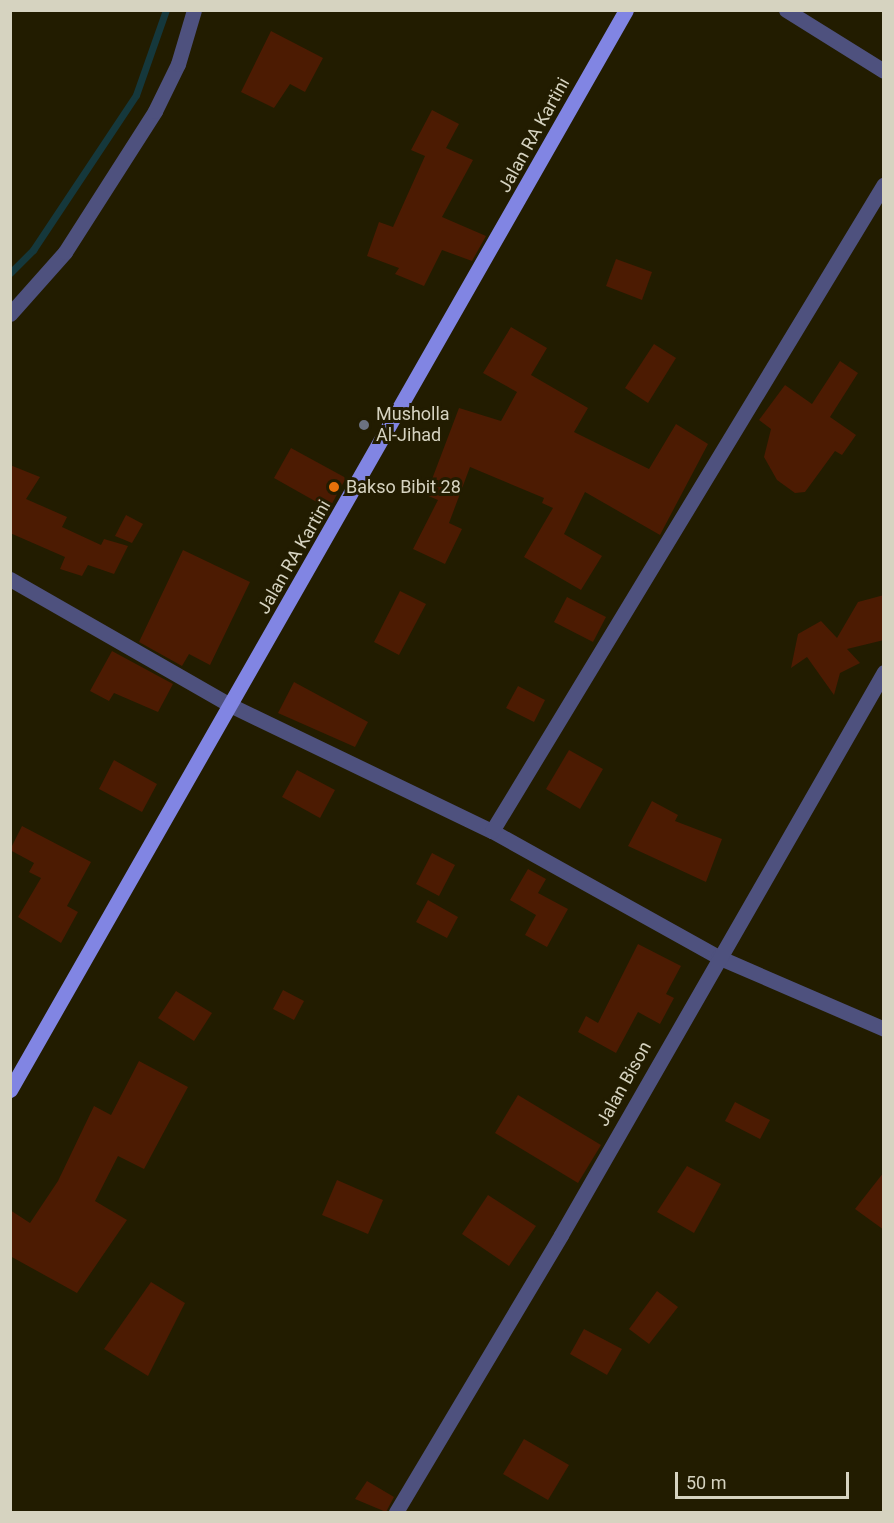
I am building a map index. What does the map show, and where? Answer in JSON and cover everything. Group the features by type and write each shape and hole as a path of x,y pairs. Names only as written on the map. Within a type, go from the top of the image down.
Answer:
{"main road":[{"name":"Jalan RA Kartini","path":"10,1090 232,706 626,10"}],"street":[{"path":"10,314 65,252 155,111 178,64 194,10"},
{"path":"786,10 884,72"},
{"path":"492,831 884,184"},
{"path":"11,580 232,706 492,831 718,957 884,1029"},
{"name":"Jalan Bison","path":"396,1512 561,1235 718,957 884,672"}],"building":[{"path":"271,31 323,58 305,92 290,84 274,108 241,92"},
{"path":"432,110 459,124 446,148 473,160 442,217 486,236 472,261 442,250 424,286 395,274 399,268 367,256 379,222 393,227 425,156 411,150"},
{"path":"616,259 652,272 642,300 606,286"},
{"path":"511,327 547,348 531,375 588,408 574,432 649,469 676,424 708,444 660,535 585,492 564,534 602,556 581,590 524,557 553,508 542,503 544,498 470,467 449,523 462,529 445,564 413,549 438,500 426,495 459,408 501,421 517,392 483,373"},
{"path":"654,344 676,358 648,403 625,388"},
{"path":"840,361 858,373 830,417 856,435 842,455 835,451 805,492 795,493 777,480 764,457 771,429 759,420 785,385 812,404"},
{"path":"291,448 346,478 329,509 274,478"},
{"path":"10,465 40,477 26,499 67,517 62,527 101,545 104,539 128,546 114,574 88,565 82,576 60,569 65,557 10,533"},
{"path":"126,515 143,524 132,543 115,536"},
{"path":"183,550 250,582 210,665 189,654 182,666 139,642"},
{"path":"400,591 426,604 399,655 374,642"},
{"path":"884,595 884,640 847,649 860,663 840,673 834,695 807,657 791,668 798,634 821,621 837,638 858,602"},
{"path":"567,597 606,617 593,642 554,622"},
{"path":"112,651 173,684 158,712 114,693 109,701 90,691"},
{"path":"294,682 368,722 355,747 278,713"},
{"path":"518,686 545,700 534,722 506,708"},
{"path":"569,750 603,769 580,809 546,789"},
{"path":"114,760 157,784 142,812 99,789"},
{"path":"297,770 335,790 320,818 282,797"},
{"path":"652,801 678,815 675,821 722,839 706,882 628,846"},
{"path":"22,826 91,862 67,906 78,912 61,943 18,917 41,878 29,872 34,863 10,850"},
{"path":"432,853 455,865 439,896 416,884"},
{"path":"528,869 546,879 538,893 568,909 547,947 525,935 536,915 510,900"},
{"path":"428,900 458,917 447,938 416,922"},
{"path":"638,944 681,966 666,994 674,998 660,1024 638,1012 616,1053 578,1032 586,1016 598,1023"},
{"path":"283,990 304,1001 294,1020 273,1009"},
{"path":"176,991 212,1013 194,1041 158,1018"},
{"path":"139,1061 188,1087 144,1169 118,1156 95,1201 127,1220 77,1293 10,1256 10,1210 30,1223 58,1181 94,1106 111,1115"},
{"path":"518,1095 601,1145 578,1183 495,1133"},
{"path":"735,1102 770,1120 760,1139 725,1121"},
{"path":"687,1166 721,1184 694,1233 657,1212"},
{"path":"884,1172 884,1230 855,1209"},
{"path":"337,1180 383,1200 368,1234 322,1215"},
{"path":"488,1195 536,1226 509,1266 462,1234"},
{"path":"151,1282 185,1303 148,1376 104,1349"},
{"path":"657,1291 678,1307 649,1344 629,1329"},
{"path":"584,1329 622,1349 607,1375 570,1354"},
{"path":"524,1439 569,1465 548,1500 503,1474"},
{"path":"367,1481 394,1497 386,1512 355,1499"}],"waterway":[{"path":"10,273 33,250 136,95 166,10"}],"place":[{"name":"Musholla Al-Jihad","path":"364,425"},
{"name":"Bakso Bibit 28","path":"334,487"}]}
